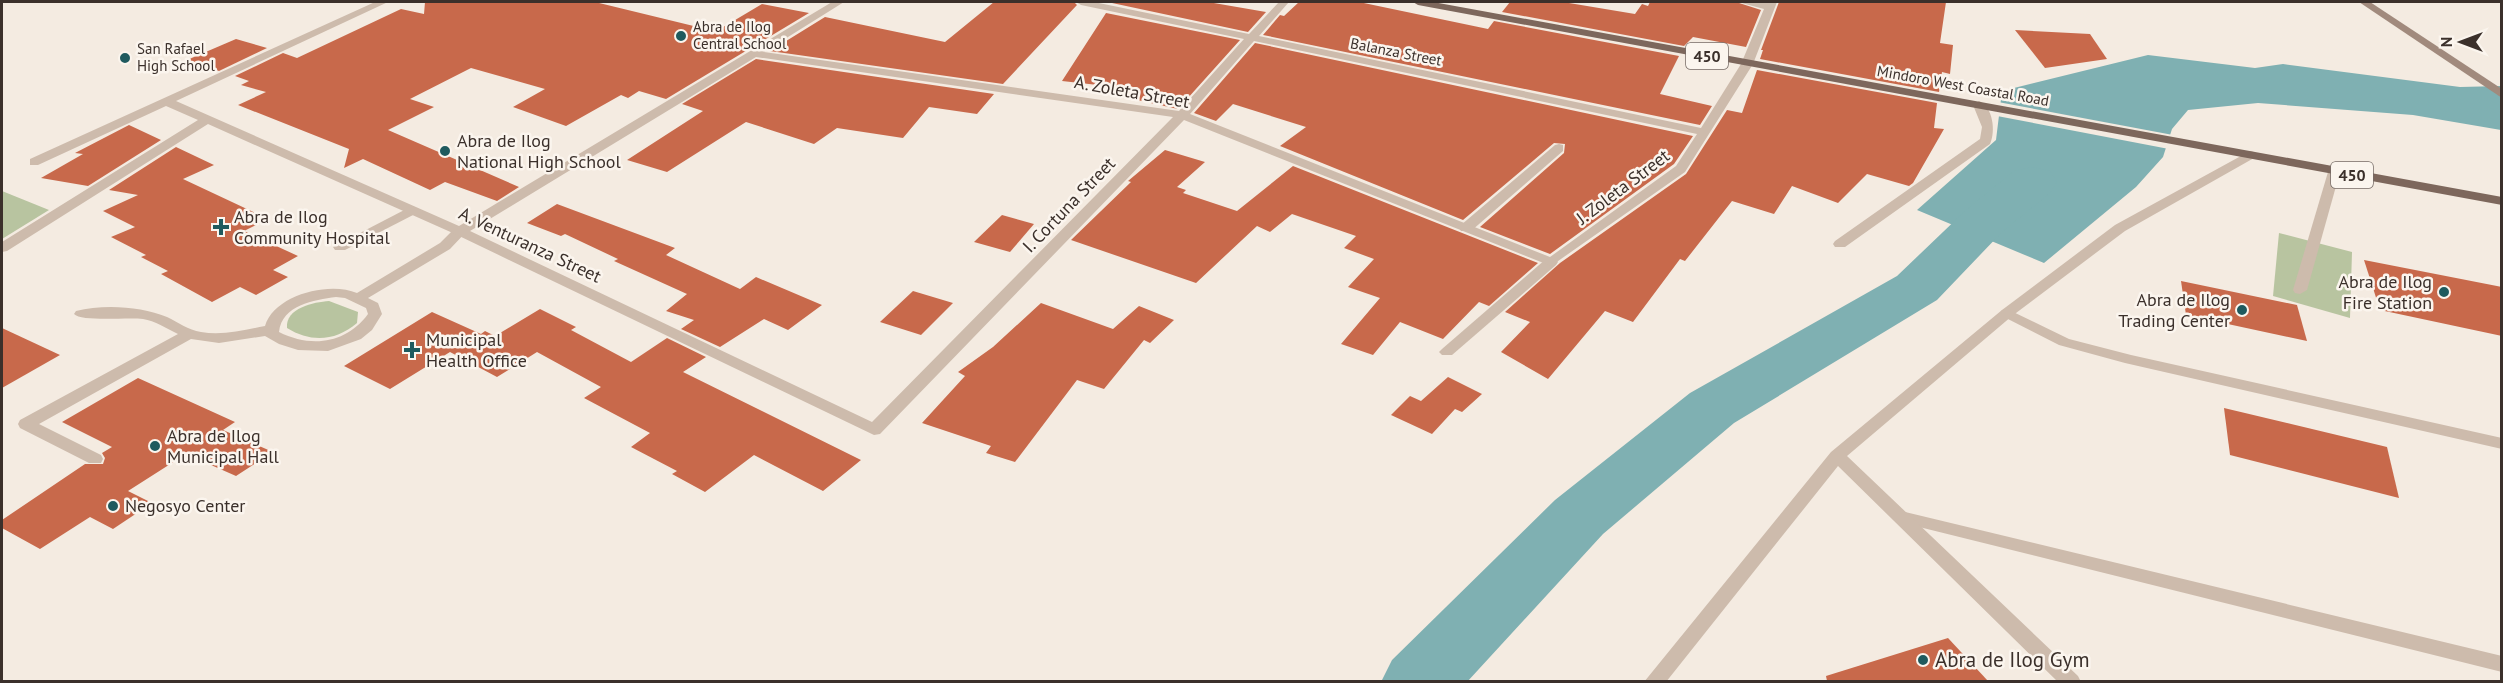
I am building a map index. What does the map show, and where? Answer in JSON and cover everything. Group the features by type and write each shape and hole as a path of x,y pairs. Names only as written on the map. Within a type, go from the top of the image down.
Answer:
{"main road":[{"name":"Mindoro West Coastal Road","path":"1418,2 2334,172 2502,201"},
{"path":"2364,2 2502,95"}],"street":[{"path":"34,162 383,2"},
{"path":"358,298 445,246 460,231 839,2"},
{"name":"Balanza Street","path":"1081,2 1704,132"},
{"name":"I. Cortuna Street","path":"874,430 1182,115 1284,2"},
{"path":"1743,2 1771,4"},
{"name":"J. Zoleta Street","path":"1447,352 1551,262 1681,169 1747,64 1771,4"},
{"name":"A. Zoleta Street","path":"756,54 1182,115 1551,262"},
{"name":"A. Venturanza Street","path":"165,101 460,231 874,430"},
{"path":"1840,244 1986,141 1988,127 1979,105"},
{"path":"2,248 206,120"},
{"path":"1466,228 1559,148"},
{"path":"1654,681 1837,456 2007,313 2135,218 2250,155"},
{"path":"2300,290 2334,172"},
{"path":"339,247 412,210"},
{"path":"336,292 358,298 374,306 375,314 370,323 360,333 344,341 309,348 297,346 271,334 271,330 270,326 276,316 303,299 336,292"},
{"path":"81,314 127,313 158,318 189,334 219,338 271,330"},
{"path":"2007,313 2064,342 2130,360 2502,444"},
{"path":"95,459 26,424 189,334"},
{"path":"1837,456 2072,681"},
{"path":"1901,517 2502,664"}],"green space":[{"path":"2,191 49,210 2,239"},
{"path":"2279,233 2352,252 2350,318 2273,296"},
{"path":"329,301 358,312 357,323 341,333 323,338 305,336 287,328 288,321 295,311 302,307"}],"water":[{"path":"2148,55 2255,68 2283,64 2460,87 2501,86 2501,130 2413,115 2258,103 2188,110 2172,129 2163,157 2136,187 2044,263 1917,210 1996,140 2002,91"}],"pier":[{"path":"1998,102 2173,135 2169,149 1997,116"}],"building":[{"name":"Abra de Ilog National High School","path":"425,2 595,2 710,30 720,29 762,4 809,13 666,99 639,91 628,98 621,95 566,126 513,107 545,89 471,68 410,99 434,107 388,130 519,187 497,201 445,182 430,190 363,159 344,168 349,149 238,105 266,92 241,85 249,81 235,76 283,53 297,58 401,9 424,14"},
{"path":"994,2 1074,2 1077,5 1003,84 770,51 825,17 945,42"},
{"path":"1208,2 1266,12 1248,32 1112,3"},
{"path":"1299,2 1359,2 1488,29 1494,21 1679,56 1660,94 1712,106 1700,125 1263,35 1280,15 1284,16"},
{"path":"1510,2 1563,2 1635,14 1642,4 1648,6 1650,2 1736,2 1761,10 1746,47 1693,37 1684,46 1502,12"},
{"path":"1779,2 1946,2 1940,43 1953,45 1950,74 1942,72 1939,92 1760,59 1763,50 1761,50"},
{"path":"1106,13 1240,40 1178,109 1110,94 1116,87 1062,81"},
{"path":"2015,30 2090,34 2107,59 2045,68"},
{"path":"236,39 267,48 219,71 187,60"},
{"path":"1255,43 1693,136 1674,164 1550,254 1480,227 1564,153 1565,144 1554,143 1463,220 1280,146 1306,127 1233,104 1216,121 1194,113"},
{"path":"756,59 994,94 977,114 929,107 903,138 837,128 814,144 746,122 667,172 627,160 703,111 682,104"},
{"path":"1757,70 1937,103 1934,128 1944,129 1913,183 1909,186 1867,174 1838,203 1792,186 1774,214 1732,201 1685,261 1680,259 1633,322 1605,311 1548,379 1501,352 1530,322 1505,312 1560,263 1686,174 1727,110 1742,113"},
{"path":"129,125 161,140 88,186 41,178 83,154 75,153"},
{"path":"176,147 214,165 183,179 268,219 244,231 298,256 273,270 288,277 256,295 240,287 212,302 161,274 168,271 141,257 146,255 111,237 135,227 103,211 138,195 109,190"},
{"path":"1165,150 1205,162 1177,187 1186,190 1183,193 1237,211 1293,166 1538,263 1489,306 1479,302 1443,339 1400,322 1373,355 1341,344 1380,298 1348,287 1374,259 1344,248 1356,236 1292,214 1270,232 1257,226 1196,283 1071,240 1131,182 1128,181"},
{"path":"557,204 675,248 666,255 740,289 756,277 822,305 788,330 764,319 720,347 681,329 694,320 666,311 687,294 614,261 618,259 565,234 561,236 527,223"},
{"path":"1002,215 1034,224 1010,252 974,242"},
{"path":"2364,260 2502,287 2502,336 2380,310"},
{"name":"Abra de Ilog Trading Center","path":"2181,281 2297,305 2307,341 2186,315"},
{"path":"913,291 953,303 921,335 880,322"},
{"path":"1041,303 1113,329 1139,306 1174,320 1150,343 1144,340 1104,389 1077,380 1015,462 986,453 991,446 922,423 965,376 958,372 993,347"},
{"path":"540,309 576,327 571,330 631,362 667,338 706,357 683,372 861,460 823,491 754,455 705,492 672,474 677,471 631,447 650,433 584,398 601,387 537,352 497,377 450,352 390,389 344,366 432,312 481,334 485,331 495,336"},
{"path":"2,328 60,355 2,388"},
{"path":"1448,377 1482,394 1462,412 1455,409 1432,434 1391,415 1410,396 1421,401"},
{"path":"138,378 235,422 223,430 273,452 236,476 186,454 128,491 152,503 113,529 90,517 40,549 2,528 2,520 85,464 103,464 105,458 102,453 112,447 62,422"},
{"path":"2224,408 2387,447 2399,498 2230,455"},
{"name":"Abra de Ilog Gym","path":"1948,638 1988,681 1827,681 1826,676"}],"waterway":[{"path":"1419,682 1579,517 1712,408 1917,288 1984,221 2032,182"}],"place":[{"name":"Abra de Ilog Central School","path":"681,36"},
{"name":"San Rafael High School","path":"125,58"},
{"name":"Abra de Ilog National High School","path":"445,151"},
{"name":"Abra de Ilog Community Hospital","path":"221,227"},
{"name":"Abra de Ilog Fire Station","path":"2444,292"},
{"name":"Abra de Ilog Trading Center","path":"2242,310"},
{"name":"Municipal Health Office","path":"412,350"},
{"name":"Abra de Ilog Municipal Hall","path":"155,446"},
{"name":"Negosyo Center","path":"113,506"},
{"name":"Abra de Ilog Gym","path":"1923,660"}]}
